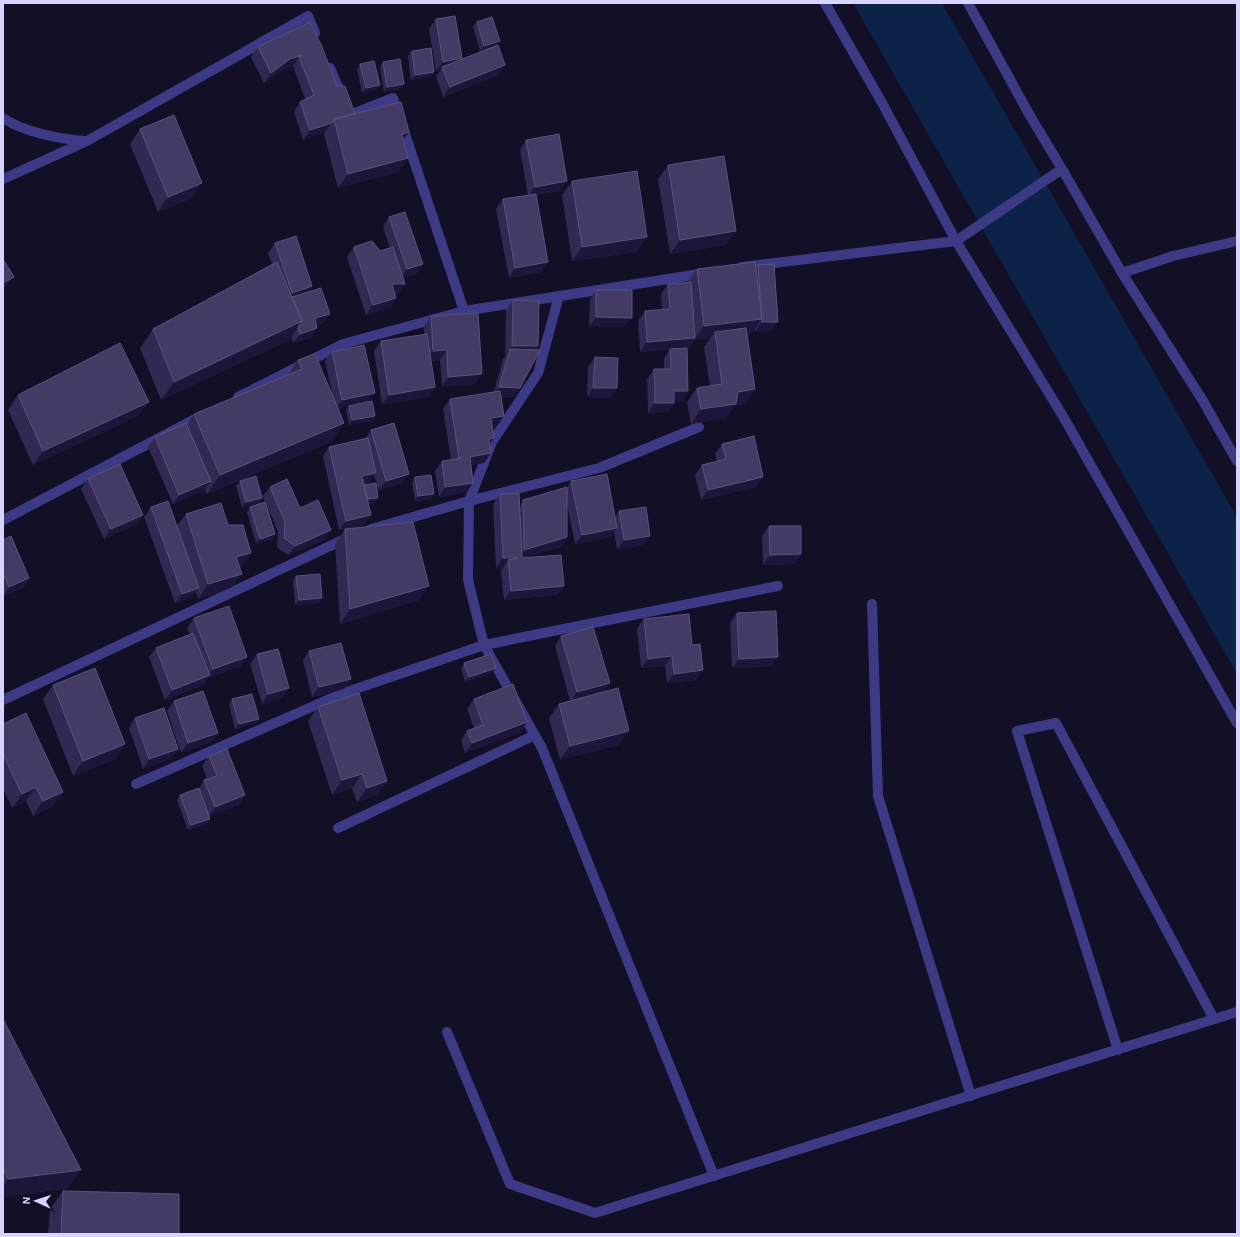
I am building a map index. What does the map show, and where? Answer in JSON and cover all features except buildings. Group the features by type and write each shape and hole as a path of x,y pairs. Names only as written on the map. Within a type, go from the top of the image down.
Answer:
{"street":[{"path":"825,3 881,101 956,241 1064,418 1237,723"},
{"path":"968,3 1122,273 1203,401 1237,461"},
{"path":"3,180 87,141 308,16 320,44"},
{"path":"326,59 350,115 393,98 464,311"},
{"path":"3,118 11,123 32,131 74,140 87,141"},
{"path":"734,268 956,241 1062,169"},
{"path":"1122,273 1173,256 1237,241"},
{"path":"228,402 343,344 464,311 719,271"},
{"path":"559,296 538,373 492,442 469,501 468,580 484,645 542,748 714,1176"},
{"path":"3,520 207,413"},
{"path":"3,700 361,532 469,501 599,468 699,427"},
{"path":"136,784 341,694 484,645 778,586"},
{"path":"872,604 878,796 971,1096"},
{"path":"1118,1050 1017,731 1056,723 1214,1019"},
{"path":"338,828 535,735"},
{"path":"447,1032 510,1184 595,1213 1237,1012"}],"water":[{"path":"853,3 942,3 1237,517 1237,674"}]}
